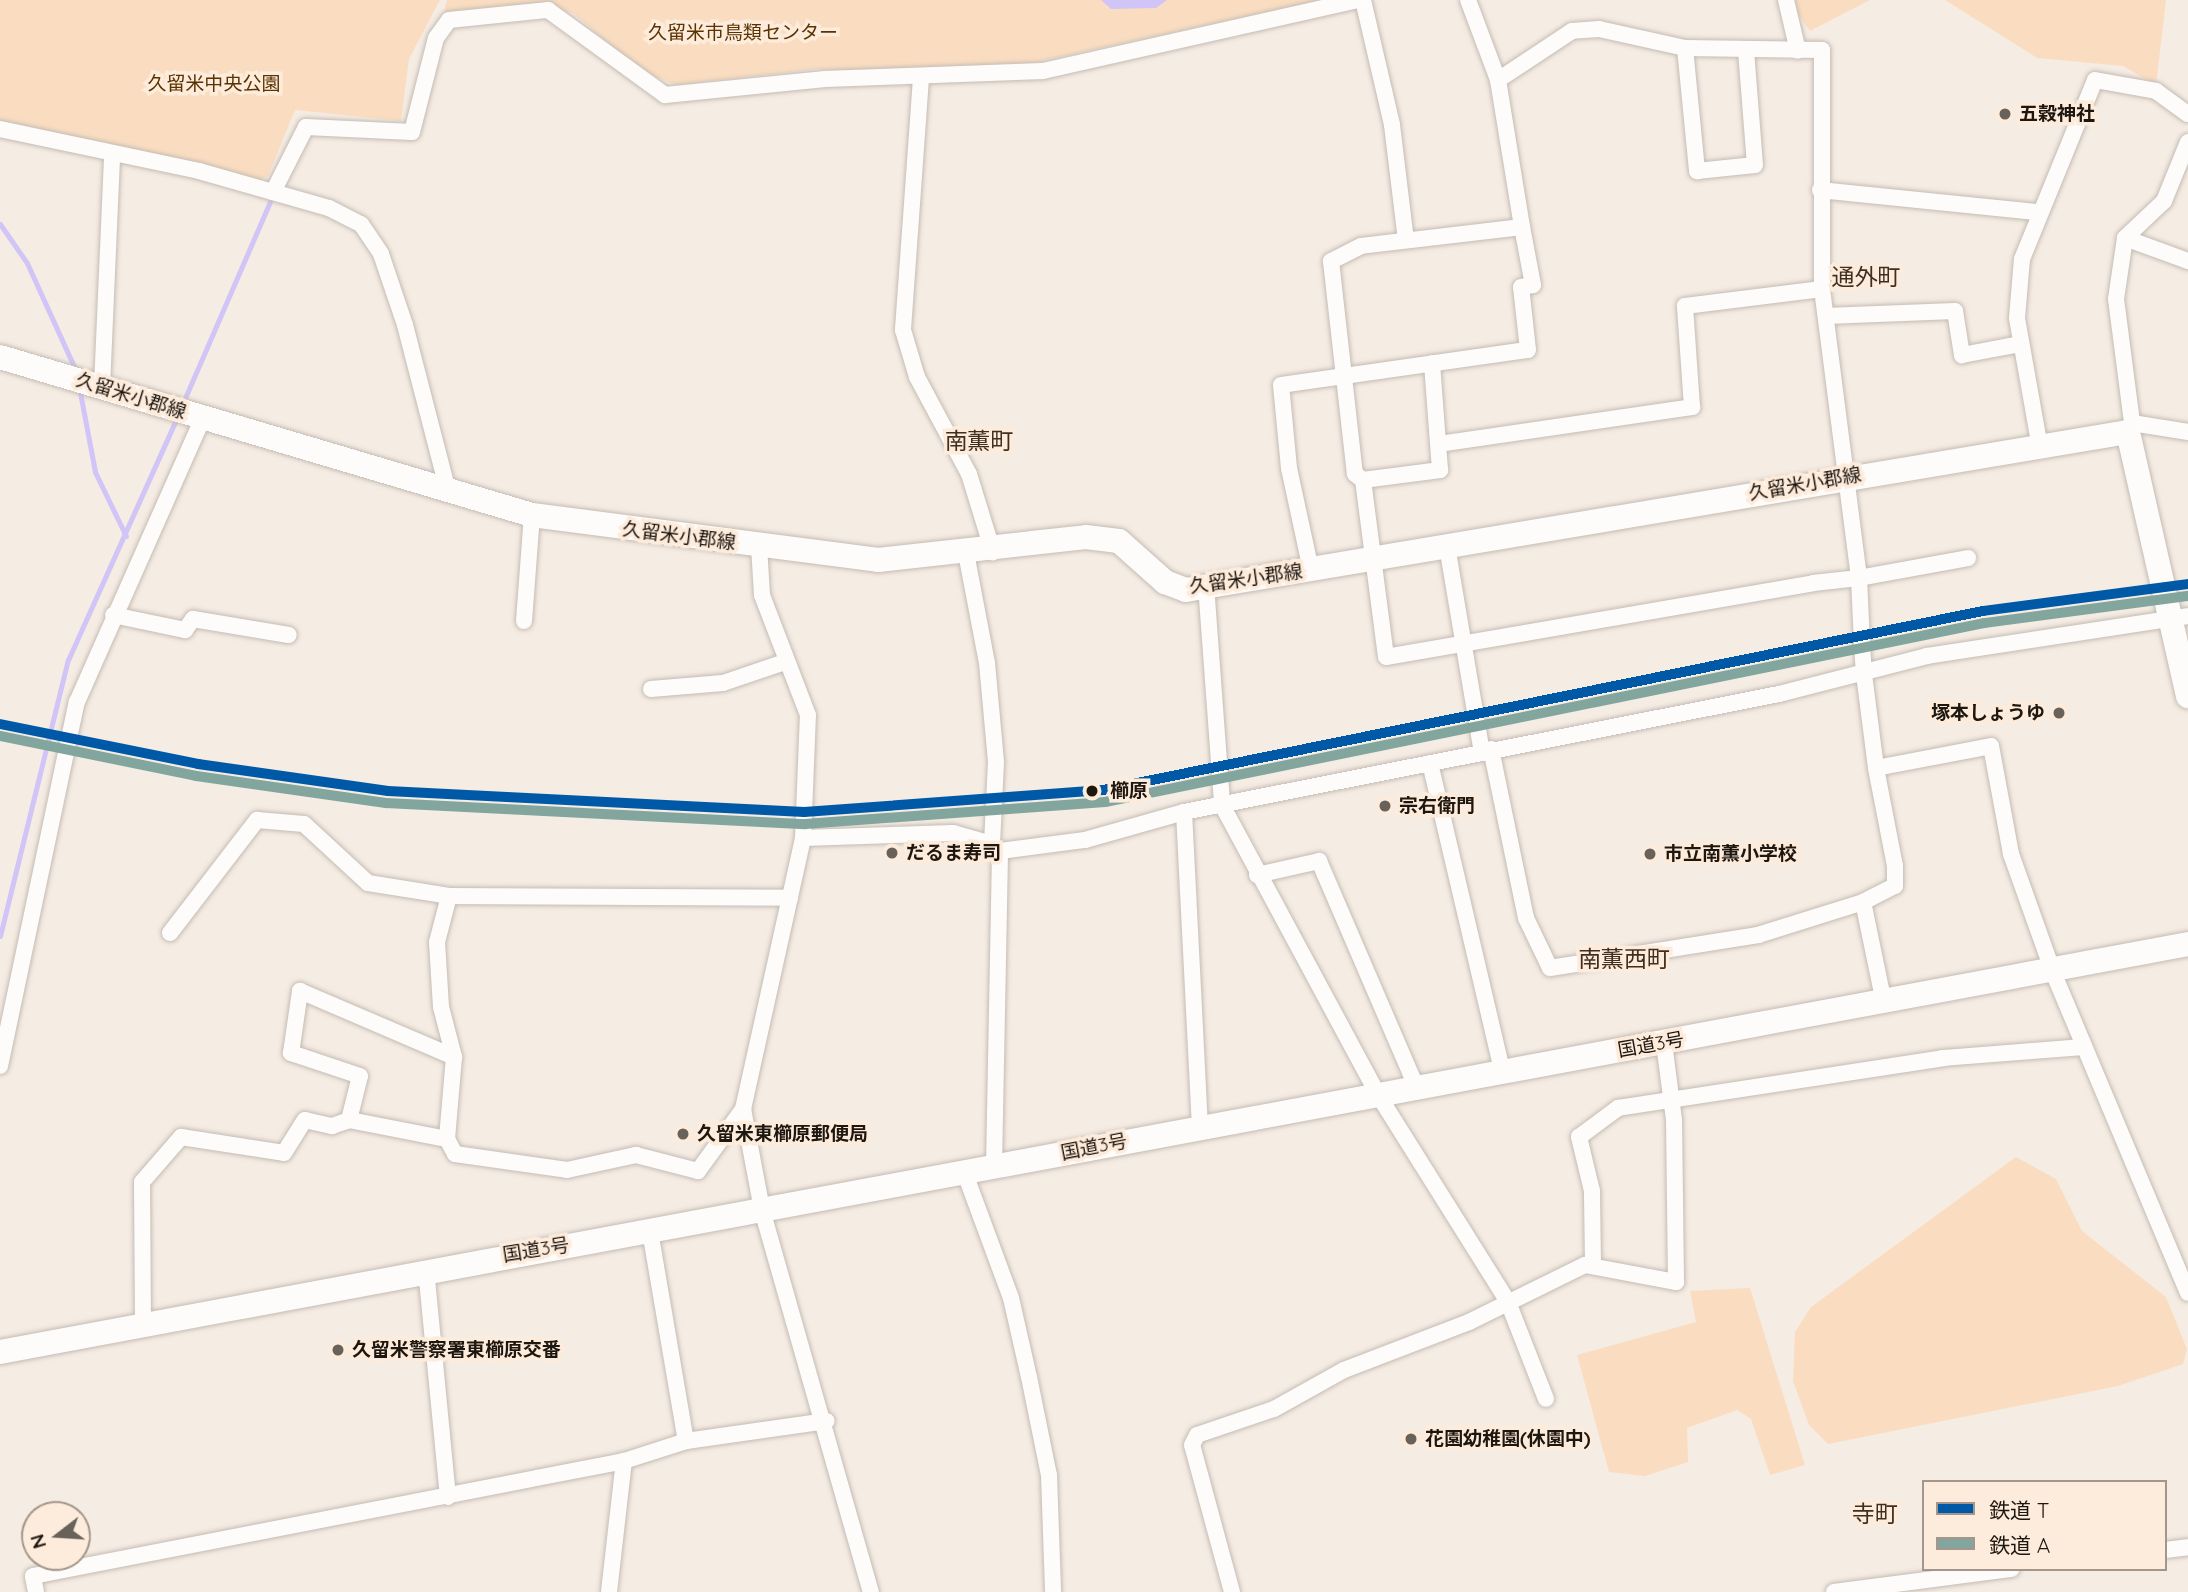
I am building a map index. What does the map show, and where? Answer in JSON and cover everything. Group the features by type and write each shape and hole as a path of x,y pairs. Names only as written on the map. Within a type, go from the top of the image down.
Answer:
{"main road":[{"name":"久留米小郡線","path":"0,357 532,515 878,560 993,552 1086,537 1119,541 1165,582 1186,590 2039,442 2128,432 2179,615 2188,696"},
{"name":"国道3号","path":"0,1353 426,1269 650,1231 1377,1093 2053,972 2188,944"}],"street":[{"path":"273,192 306,127 412,132 436,38 449,20 548,10 665,95 825,79 920,79 1043,71 1361,0 1392,125 1406,240"},
{"path":"1311,570 1289,468 1281,385 1528,351 1521,287 1533,285 1498,80 1468,0"},
{"path":"1786,0 1797,51"},
{"path":"1447,546 1461,646 1526,918 1550,968 1758,935 1863,902 1895,886 1864,674 1859,578 1822,289 1822,50 1685,48 1599,29 1572,31 1498,80"},
{"path":"1685,48 1697,171 1755,165 1746,50"},
{"path":"920,79 903,330 917,377 969,474 993,552"},
{"path":"2039,442 2021,344 2022,259 2038,212 2095,80 2156,91 2188,114"},
{"path":"0,129 273,192 361,224 382,254 425,388 448,491"},
{"path":"2188,142 2164,201 2125,238 2116,299 2132,423 2188,432"},
{"path":"102,387 112,154"},
{"path":"1820,190 2038,212"},
{"path":"1432,363 1440,470 1363,480 1354,474 1331,261 1361,246 1522,227"},
{"path":"2125,238 2188,261"},
{"path":"1439,444 1692,407 1685,306 1822,289"},
{"path":"1826,316 1955,311 1962,355 2021,344"},
{"path":"0,1066 77,702 113,615 203,417"},
{"path":"1363,480 1376,558 1386,657 1968,558"},
{"path":"524,621 532,515"},
{"path":"759,546 762,595 785,662 808,715 803,838 743,1110 762,1210 827,1421 871,1592"},
{"path":"966,553 993,737 996,848 995,1166"},
{"path":"1206,585 1222,805 1257,875 1288,920 1377,1093 1508,1302 1546,1399"},
{"path":"113,615 185,630 193,619 289,635"},
{"path":"803,838 953,833 996,848 1085,840 1184,812 1864,674 1927,656 2179,615"},
{"path":"651,689 723,683 785,662"},
{"path":"1876,768 1991,746 2011,854 2053,972 2082,1047 2188,1293"},
{"path":"1430,763 1502,1071"},
{"path":"1184,812 1200,1127"},
{"path":"170,933 257,820 304,824 368,883 449,896 790,898"},
{"path":"1257,875 1319,861 1416,1086"},
{"path":"449,896 437,942 441,1007 454,1057 447,1139 455,1154 498,1163 567,1170 636,1155 698,1171 743,1110"},
{"path":"1863,902 1884,1003"},
{"path":"349,1120 360,1076 291,1053 300,991 454,1057"},
{"path":"1232,1592 1192,1444 1197,1435 1274,1409 1344,1370 1593,1266 1675,1282 1671,1099 1664,1043"},
{"path":"1593,1266 1592,1191 1578,1137 1618,1108 1943,1058 2082,1047"},
{"path":"143,1325 142,1182 181,1138 284,1153 305,1120 332,1126 349,1120 447,1139"},
{"path":"964,1171 1011,1298 1029,1377 1049,1475 1053,1592"},
{"path":"650,1231 686,1441"},
{"path":"426,1269 448,1497"},
{"path":"36,1592 33,1576 624,1461 686,1441 827,1421"},
{"path":"609,1592 624,1461"},
{"path":"2167,1550 2188,1547"},
{"path":"1834,1592 1997,1571"}],"green space":[{"name":"久留米中央公園","path":"0,0 440,0 409,59 401,121 295,110 268,176 257,181 0,121"},
{"name":"久留米市鳥類センター","path":"447,0 1321,0 1036,62 948,71 817,69 676,85 641,71 574,14 547,4 444,13"},
{"path":"1788,0 1870,0 1810,31"},
{"path":"1945,0 2166,0 2156,85 2123,66 2037,58"},
{"path":"2016,1157 2056,1179 2082,1231 2166,1297 2187,1349 2183,1364 2118,1386 1828,1444 1809,1425 1793,1381 1795,1332 1811,1307"},
{"path":"1750,1288 1805,1465 1770,1475 1751,1419 1737,1410 1687,1428 1688,1462 1645,1476 1609,1472 1577,1355 1696,1322 1690,1291"}],"shaded area":[{"path":"1101,0 1167,0 1156,8 1111,9"}],"waterway":[{"path":"182,405 270,202"},
{"path":"0,224 27,263 76,371"},
{"path":"79,387 95,472 126,536"},
{"path":"0,936 68,660 177,417"}],"rail line":[{"name":"T","path":"0,724 198,764 388,791 804,812 1103,790 1983,611 2188,584"},
{"name":"A","path":"0,736 196,776 386,803 805,824 1105,802 1985,623 2188,596"}],"place":[{"name":"五穀神社","path":"2005,114"},
{"name":"塚本しょうゆ","path":"2059,713"},
{"name":"櫛原","path":"1092,791"},
{"name":"宗右衛門","path":"1385,806"},
{"name":"だるま寿司","path":"892,853"},
{"name":"市立南薫小学校","path":"1650,854"},
{"name":"久留米東櫛原郵便局","path":"683,1134"},
{"name":"久留米警察署東櫛原交番","path":"338,1350"},
{"name":"花園幼稚園(休園中)","path":"1411,1439"}],"district":[{"name":"通外町","path":"1866,277"},
{"name":"南薫町","path":"979,441"},
{"name":"南薫西町","path":"1624,959"},
{"name":"寺町","path":"1875,1514"}]}
